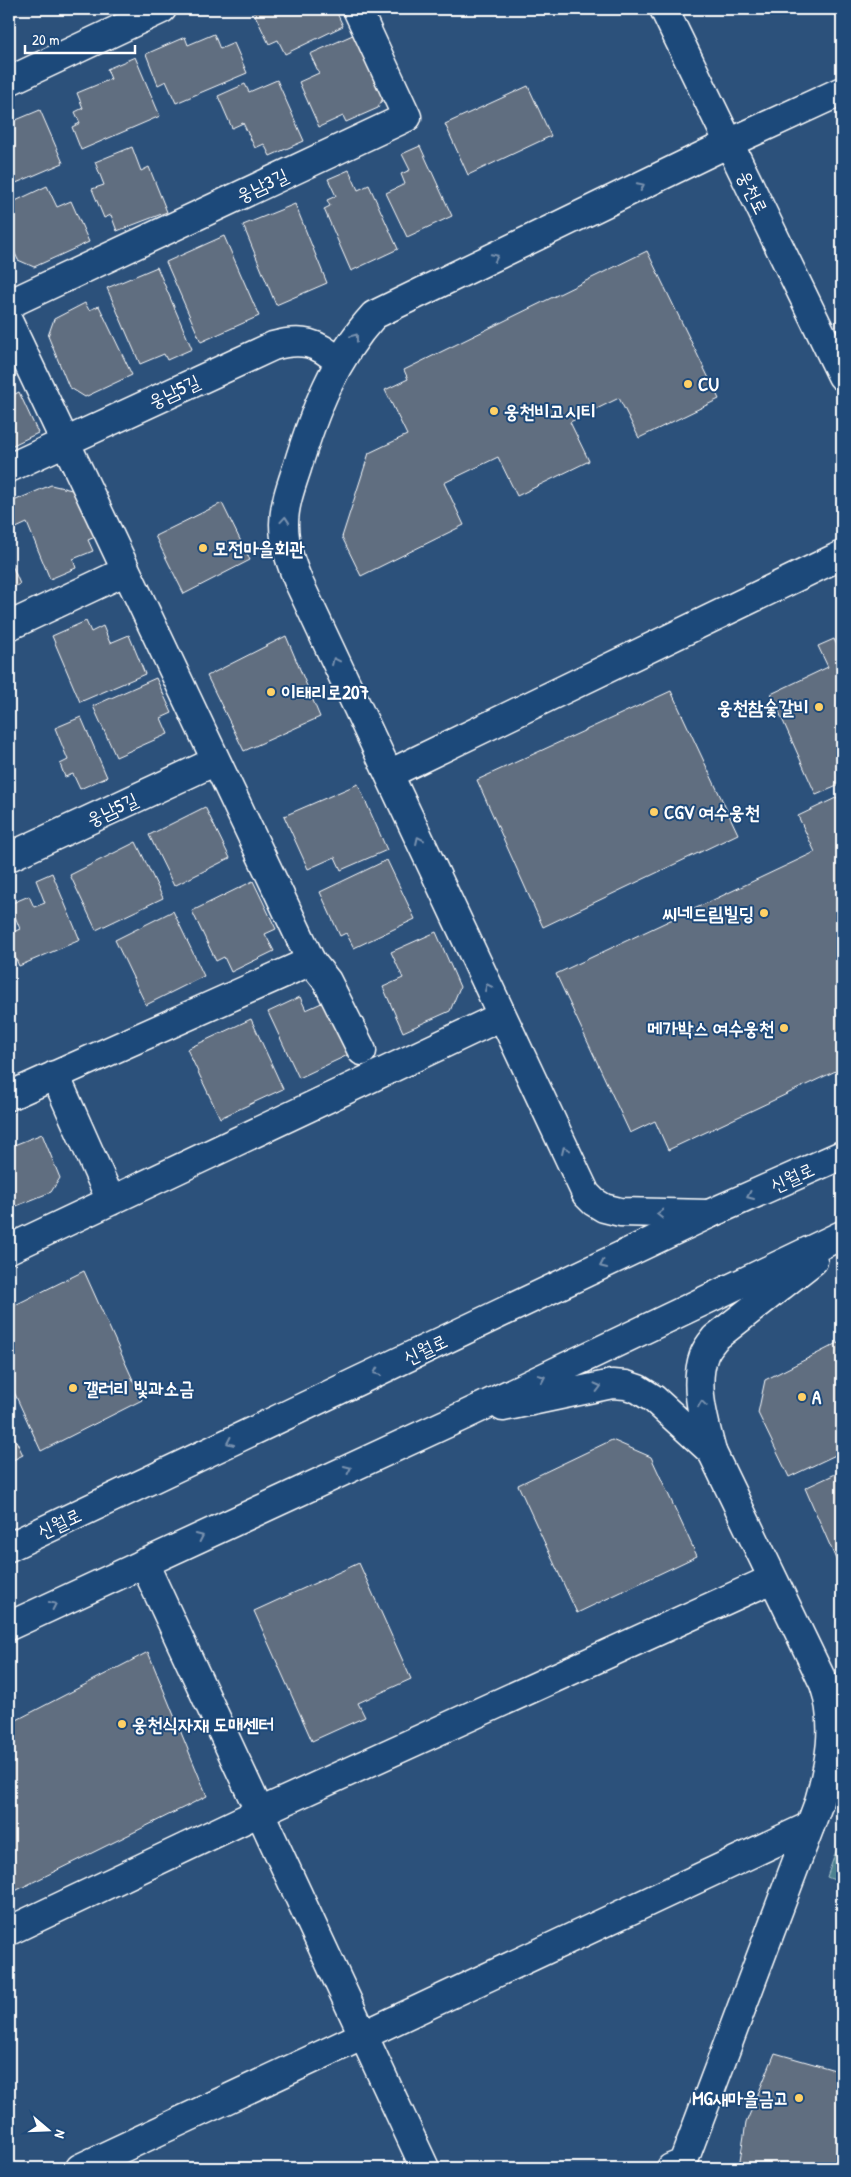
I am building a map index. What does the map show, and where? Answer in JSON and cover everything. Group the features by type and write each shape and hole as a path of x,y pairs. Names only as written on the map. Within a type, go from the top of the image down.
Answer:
{"street":[{"path":"9,81 162,9"},
{"name":"웅남3길","path":"9,304 407,117 357,9"},
{"name":"웅천로","path":"664,9 842,376"},
{"path":"709,1214 620,1212 594,1202 586,1194 299,583 284,542 284,522 287,501 307,435 321,398 354,337 374,315 729,143 842,91"},
{"path":"9,323 311,961 327,981 362,1051"},
{"name":"웅남5길","path":"9,468 273,346 289,342 307,343 322,348 339,362"},
{"path":"389,774 842,555"},
{"path":"9,626 126,571"},
{"name":"웅남5길","path":"9,857 216,761"},
{"path":"9,1096 311,961"},
{"path":"9,1249 502,1016"},
{"path":"55,1075 110,1201"},
{"name":"신월로","path":"9,1546 709,1214 842,1155"},
{"path":"9,1626 465,1415 842,1237"},
{"path":"680,2166 810,1826 824,1783 831,1742 832,1712 824,1684 712,1452 700,1397 700,1370 704,1353 715,1338 842,1237"},
{"path":"465,1415 612,1384 626,1385 638,1389 654,1399 712,1452"},
{"path":"144,1563 424,2168"},
{"path":"9,1931 260,1812 772,1578"},
{"path":"80,2168 810,1826"}],"green space":[{"path":"842,1834 842,1883 827,1877"}],"building":[{"path":"252,9 335,9 343,26 285,54 278,40 269,44"},
{"path":"214,34 220,49 234,43 247,73 176,103 166,81 158,85 146,54 185,37 188,45"},
{"path":"355,34 383,98 378,108 346,122 343,116 319,127 299,82 319,73 310,54"},
{"path":"135,57 160,116 81,150 72,127 80,123 75,112 83,108 77,93 111,79 107,69"},
{"path":"277,80 304,141 270,156 264,144 255,148 243,123 232,128 218,96 245,84 249,92"},
{"path":"528,86 551,136 468,175 445,124"},
{"path":"40,110 63,163 9,186 9,123"},
{"path":"420,146 452,216 407,237 386,193 405,184 401,174 410,170 402,154"},
{"path":"132,147 141,171 149,167 167,212 117,231 111,215 104,218 92,189 104,185 95,162"},
{"path":"349,170 358,190 369,185 398,249 351,271 324,209 330,206 327,200 336,196 328,179"},
{"path":"47,186 57,207 71,201 89,242 34,267 18,260 9,240 9,204"},
{"path":"295,204 327,283 276,305 243,225"},
{"path":"224,236 259,316 201,342 166,262"},
{"name":"웅천비고시티","path":"647,251 719,399 639,438 619,398 570,422 589,461 517,496 498,457 444,483 464,525 361,576 342,537 369,453 407,435 385,390 408,379 404,370"},
{"path":"157,267 192,349 167,360 164,354 140,364 107,288"},
{"path":"85,303 89,310 99,306 132,375 85,397 69,387 48,336 54,319"},
{"path":"19,392 38,433 9,447 9,397"},
{"path":"51,485 76,491 95,537 88,540 93,551 73,559 76,568 50,579 27,523 14,529 9,515 9,503"},
{"name":"모전마을회관","path":"222,503 250,560 184,594 155,536"},
{"path":"9,558 20,584 9,589"},
{"path":"86,621 91,632 103,626 110,643 129,635 145,674 80,702 52,636"},
{"path":"286,636 320,717 244,751 207,676"},
{"path":"834,639 842,656 842,784 816,795 771,694 828,667 818,646"},
{"path":"156,678 172,713 161,718 168,734 116,757 93,706"},
{"path":"671,691 738,834 543,927 477,780"},
{"path":"81,717 107,777 80,789 73,774 65,777 60,764 68,760 55,728"},
{"path":"358,784 387,850 341,870 335,857 308,869 284,816"},
{"name":"씨네드림빌딩","path":"842,795 842,1068 668,1150 655,1121 630,1133 556,974 815,852 798,816"},
{"path":"205,807 230,858 174,886 149,835"},
{"path":"136,842 163,898 96,930 70,875"},
{"path":"387,860 415,919 354,948 346,933 340,936 320,892"},
{"path":"52,873 80,940 19,966 9,943 9,934 20,929 10,904 29,896 34,907 45,903 36,880"},
{"path":"253,881 276,929 265,934 274,951 231,972 224,957 216,961 192,911"},
{"path":"173,911 204,976 146,1005 115,940"},
{"path":"436,932 460,987 450,1011 403,1032 383,987 403,978 391,952"},
{"path":"300,997 306,1010 326,1001 350,1054 299,1078 268,1012"},
{"path":"251,1019 283,1089 220,1118 187,1049"},
{"path":"42,1134 60,1178 51,1192 9,1209 9,1147"},
{"path":"84,1271 142,1400 41,1451 9,1381 9,1308"},
{"name":"A","path":"842,1341 842,1452 789,1477 758,1413 765,1380"},
{"path":"9,1426 23,1455 9,1462"},
{"path":"612,1440 651,1457 697,1556 577,1613 518,1485"},
{"path":"842,1471 842,1573 805,1488"},
{"path":"359,1563 411,1679 358,1703 365,1717 312,1741 254,1611"},
{"path":"148,1652 207,1796 9,1894 9,1724"},
{"name":"MG새마을금고","path":"775,2053 842,2072 842,2168 741,2168 740,2160 746,2123"}],"place":[{"name":"CU","path":"688,384"},
{"name":"웅천비고시티","path":"494,411"},
{"name":"모전마을회관","path":"203,548"},
{"name":"이태리로207","path":"271,692"},
{"name":"웅천참숯갈비","path":"819,707"},
{"name":"CGV 여수웅천","path":"654,812"},
{"name":"씨네드림빌딩","path":"764,913"},
{"name":"메가박스 여수웅천","path":"784,1028"},
{"name":"갤러리 빛과소금","path":"73,1388"},
{"name":"A","path":"802,1397"},
{"name":"웅천식자재 도매센터","path":"122,1724"},
{"name":"MG새마을금고","path":"799,2098"}]}
